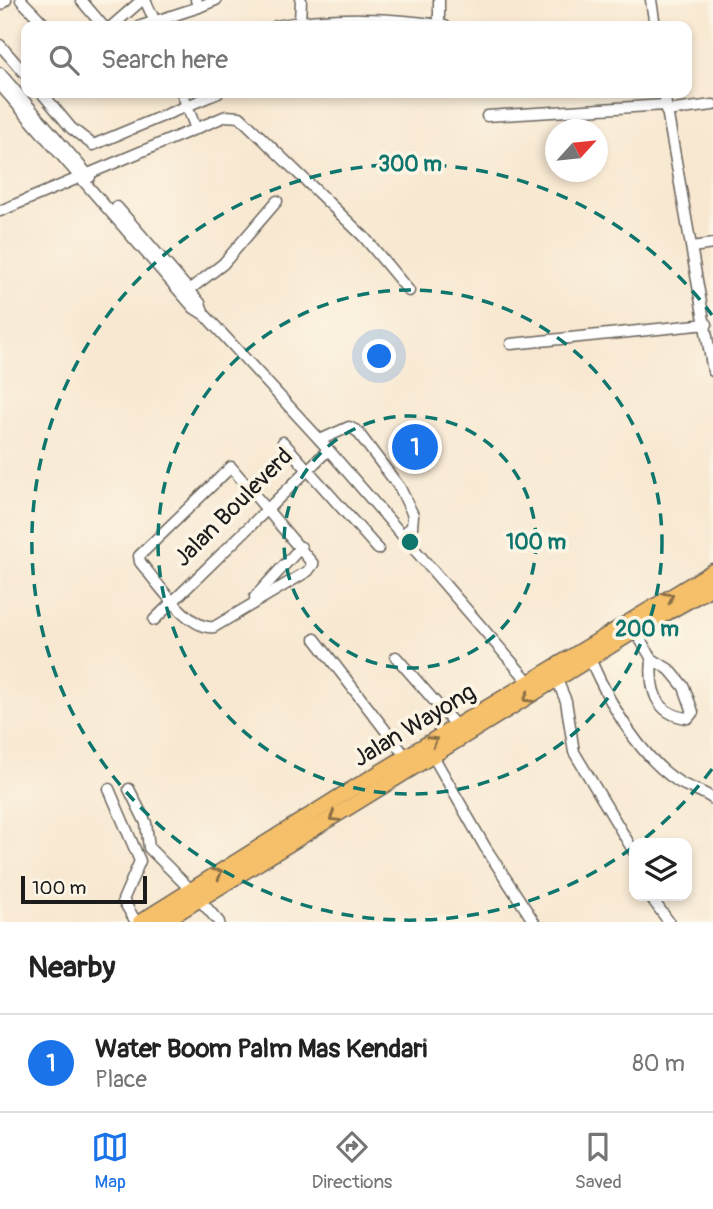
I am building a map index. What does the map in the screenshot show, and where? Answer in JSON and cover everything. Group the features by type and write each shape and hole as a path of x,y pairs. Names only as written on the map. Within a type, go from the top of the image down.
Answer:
{"main road":[{"name":"Jalan Wayong","path":"163,922 195,895 406,757 713,571"},
{"name":"Jalan Wayong","path":"138,922 195,895 433,756 635,631 713,587"}],"street":[{"path":"0,5 6,0"},
{"path":"22,0 41,21"},
{"path":"82,0 99,21"},
{"path":"118,21 144,0 154,21"},
{"path":"162,21 197,3 216,0"},
{"path":"300,21 301,0"},
{"path":"439,0 441,21"},
{"path":"652,0 654,21"},
{"path":"328,21 370,21"},
{"path":"0,45 21,69"},
{"path":"0,74 21,97"},
{"path":"0,85 189,290 205,315 324,445 529,682"},
{"path":"22,98 194,308 205,315"},
{"path":"27,103 34,98"},
{"path":"44,98 71,128 93,145 205,98"},
{"path":"184,98 196,130"},
{"path":"665,103 707,324 713,371"},
{"path":"487,116 665,103 713,105"},
{"path":"0,211 226,116 240,117 370,244 409,291"},
{"path":"189,290 223,264 276,201"},
{"path":"692,247 713,244"},
{"path":"511,344 707,324"},
{"path":"324,445 349,427 357,431 408,503 412,527 402,535"},
{"path":"283,442 378,549"},
{"name":"Jalan Bouleverd","path":"155,620 172,600 307,468 324,445"},
{"path":"228,468 233,469 266,507 312,560 311,569 214,627 201,626 172,600 141,562 139,556 228,468"},
{"path":"248,605 300,547"},
{"path":"635,631 652,659 670,670 684,687 693,712 688,718 670,714 657,701 651,674 652,659"},
{"path":"315,639 406,757"},
{"path":"396,657 457,727"},
{"path":"590,659 601,684 648,756 680,783 704,791 713,799"},
{"path":"557,680 566,701 574,752 629,844"},
{"path":"433,756 485,847 534,922"},
{"path":"109,789 140,861 123,900 138,922"},
{"path":"129,789 146,823 149,848 219,922"},
{"path":"654,901 669,922"}],"place":[{"name":"Water Boom Palm Mas Kendari","path":"415,447"}]}
